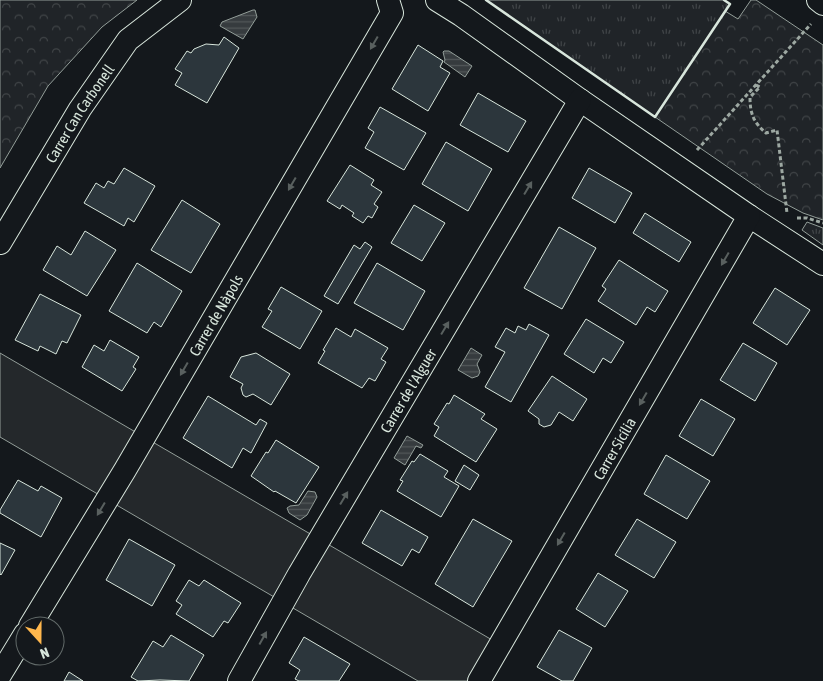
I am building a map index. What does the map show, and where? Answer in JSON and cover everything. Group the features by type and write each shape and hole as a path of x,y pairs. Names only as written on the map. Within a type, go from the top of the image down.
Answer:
{"street":[{"name":"Carrer Can Carbonell","path":"0,243 80,109 128,40 180,0"},
{"name":"Carrer de Nàpols","path":"36,616 130,462 392,13 388,0"},
{"path":"437,0 457,7 580,100 749,216 823,264"},
{"name":"Carrer de l'Alguer","path":"239,681 299,574 580,100"},
{"name":"Carrer Sicília","path":"479,681 749,216"},
{"path":"0,675 15,650"}],"path":[{"path":"697,150 756,85 819,7"},
{"path":"756,85 760,88 750,96 751,116 766,133 777,130 787,213 795,218 807,218 823,223"}],"green space":[{"path":"0,0 137,0 102,27 48,86 0,168"},
{"path":"486,0 724,0 730,4 655,117"},
{"path":"751,0 756,0 823,45 823,220 803,213 767,194 655,117 725,11 738,19"},
{"path":"807,222 823,228 823,245 802,230"}],"shaded area":[{"path":"255,10 257,17 243,39 220,26 222,22"},
{"path":"444,51 449,51 472,66 465,77 444,62"},
{"path":"471,348 482,355 477,364 480,372 478,376 472,378 458,370"},
{"path":"0,353 499,644 478,681 418,681 0,437"},
{"path":"407,436 423,445 421,448 416,446 405,465 394,458"},
{"path":"308,491 315,492 317,497 307,515 300,520 289,513 287,508 299,505"}],"building":[{"path":"224,37 239,48 207,103 175,85 182,73 175,69 187,51 191,53 194,49 206,44 219,45"},
{"path":"418,45 443,61 440,67 450,73 428,111 392,89"},
{"path":"478,93 526,121 508,152 460,125"},
{"path":"380,107 426,133 404,170 365,148 374,132 368,128"},
{"path":"446,142 492,169 468,211 422,184"},
{"path":"350,165 374,180 371,185 382,192 374,204 378,207 372,218 368,216 363,223 352,216 354,213 342,205 340,209 327,201"},
{"path":"124,168 155,186 134,222 128,218 124,226 84,203 96,183 104,188 108,181 114,184"},
{"path":"589,168 632,193 615,223 572,198"},
{"path":"182,200 220,224 191,273 151,250"},
{"path":"414,205 445,223 422,261 391,243"},
{"path":"645,213 691,242 679,262 633,233"},
{"path":"559,227 596,248 562,309 524,288"},
{"path":"85,231 116,250 87,296 43,270 57,246 71,255"},
{"path":"365,242 372,247 338,304 324,296 354,245 360,249"},
{"path":"619,260 668,291 655,312 647,307 636,325 598,301 606,289 602,286"},
{"path":"137,263 182,291 161,327 154,322 147,333 109,311"},
{"path":"377,263 425,291 403,330 354,303"},
{"path":"281,287 322,311 300,349 262,327 272,311 268,309"},
{"path":"775,288 810,310 787,345 753,323"},
{"path":"40,294 81,315 67,343 62,341 56,354 40,346 38,351 15,340"},
{"path":"586,319 624,342 611,363 603,358 594,373 564,354"},
{"path":"529,324 549,335 511,402 485,387 505,352 495,347 506,328 515,333 518,326 526,330"},
{"path":"336,328 351,337 355,329 388,348 381,359 386,362 375,381 369,378 362,388 318,363"},
{"path":"110,340 139,357 133,367 136,369 122,391 82,367 94,345 104,351"},
{"path":"743,343 777,363 755,401 720,380"},
{"path":"256,353 290,374 271,405 253,394 246,397 243,395 241,388 243,384 230,377 241,357"},
{"path":"552,376 587,399 573,421 559,412 551,425 544,427 539,424 539,419 528,411"},
{"path":"454,395 485,414 481,419 497,429 476,462 434,436 439,427 434,424"},
{"path":"208,396 256,425 260,419 267,423 251,453 243,448 232,468 183,438"},
{"path":"701,399 735,419 713,456 679,436"},
{"path":"276,440 319,467 296,503 274,492 251,476"},
{"path":"420,454 448,471 444,477 459,486 441,517 397,491 403,481 400,480 412,461 414,462"},
{"path":"666,455 710,481 687,519 644,494"},
{"path":"464,465 479,475 470,490 455,481"},
{"path":"18,480 38,491 41,486 62,498 41,537 0,513"},
{"path":"381,510 428,537 419,553 412,549 402,566 362,543"},
{"path":"473,519 512,541 473,607 435,584"},
{"path":"637,519 676,542 654,578 615,555"},
{"path":"129,539 175,565 152,606 106,580"},
{"path":"0,543 15,550 1,575 0,574"},
{"path":"598,573 628,591 605,627 576,609"},
{"path":"189,580 199,586 204,580 241,603 228,623 224,621 213,637 176,614 182,605 176,601"},
{"path":"559,630 592,648 573,681 562,681 537,667"},
{"path":"171,635 204,655 189,681 138,681 131,677 153,641 163,647"},
{"path":"304,637 350,664 339,681 299,681 295,679 300,670 289,663"},
{"path":"69,672 83,681 64,681"}],"wall":[{"path":"486,0 655,117 730,4 724,0"}]}
